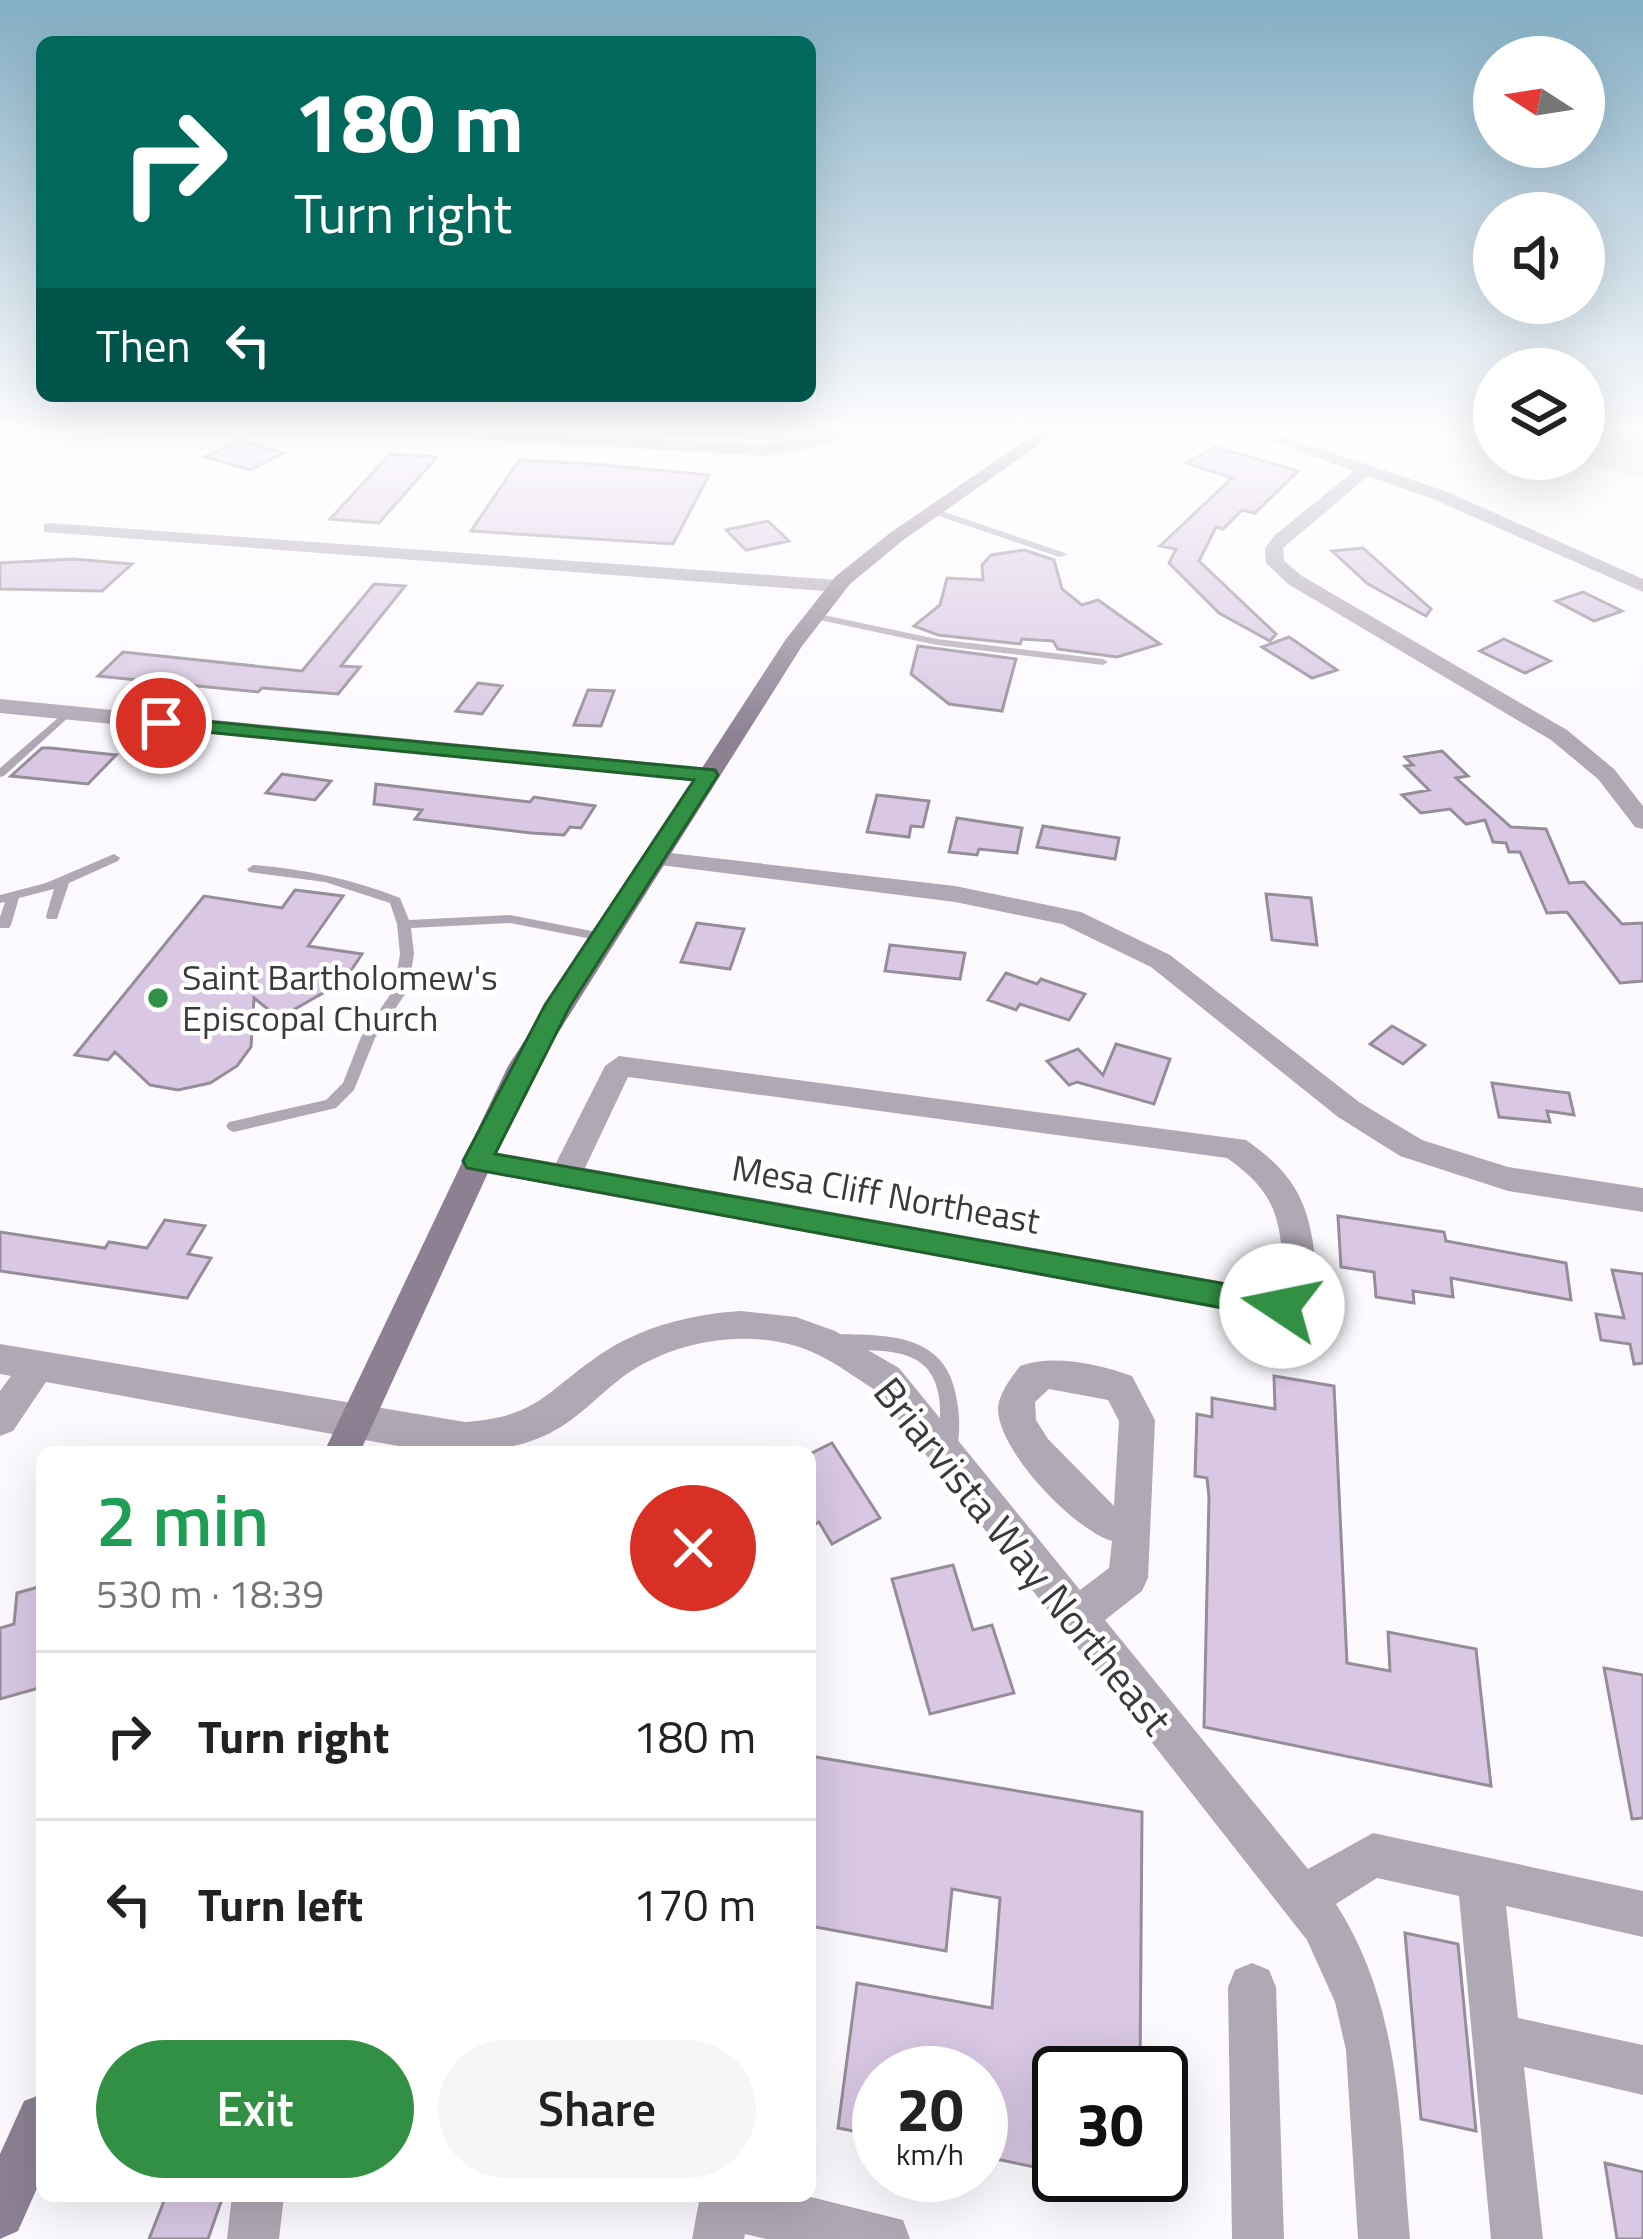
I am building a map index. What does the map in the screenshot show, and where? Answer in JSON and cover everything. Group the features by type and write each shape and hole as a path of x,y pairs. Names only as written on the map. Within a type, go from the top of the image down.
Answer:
{"main road":[{"path":"348,1438 522,1066 814,616 837,586 909,529"},
{"path":"0,2212 36,2132"}],"street":[{"path":"70,529 837,586"},
{"path":"1293,529 1277,543 1273,559 1280,569 1559,735 1606,774 1643,821"},
{"path":"1521,529 1643,586"},
{"path":"0,706 707,775"},
{"path":"653,858 791,869 1005,901 1067,917 1124,939 1182,974 1383,1134 1448,1164 1533,1184 1643,1200"},
{"name":"Mesa Cliff Northeast","path":"477,1161 1282,1306 1301,1283 1289,1201 1269,1170 1234,1148 619,1066 566,1175"},
{"name":"Briarvista Way Northeast","path":"0,1359 39,1364 348,1438 499,1438 538,1423 572,1401 608,1368 652,1342 696,1327 748,1326 822,1340 887,1379 1323,1924 1358,2000 1370,2050 1384,2239"},
{"path":"0,1420 39,1364"},
{"path":"1076,1617 1128,1578 1131,1528"},
{"path":"1303,1899 1372,1855 1643,1914"},
{"path":"1480,1878 1517,2239"},
{"path":"1252,1987 1258,2239"},
{"path":"1497,2037 1643,2071"},
{"path":"253,2239 257,2202"},
{"path":"723,2213 884,2239"}],"lane":[{"path":"987,529 1062,555"},
{"path":"814,616 938,642 1103,662"},
{"path":"1059,674 1066,659"},
{"path":"0,774 66,714"},
{"path":"4,925 6,897 114,858"},
{"path":"234,1126 331,1105 350,1086 368,1037 400,990 407,954 404,924 395,902 322,874 253,869"},
{"path":"52,916 63,880"},
{"path":"404,924 510,919 602,937"}],"building":[{"path":"472,529 681,529 673,544"},
{"path":"777,529 789,541 746,550 726,530"},
{"path":"1177,529 1215,529 1199,561 1276,634 1270,641 1219,613 1169,563 1176,549 1160,546"},
{"path":"1363,548 1431,609 1426,616 1368,584 1332,551"},
{"path":"1024,550 1054,560 1062,589 1082,605 1098,600 1160,644 1117,657 1058,649 1053,641 1022,639 1020,644 938,635 914,626 940,605 947,578 983,580 982,565 991,555"},
{"path":"73,559 132,564 102,591 0,589 0,563"},
{"path":"374,584 405,586 341,666 360,667 338,694 262,688 258,692 98,676 123,652 302,671"},
{"path":"1583,592 1622,611 1594,621 1556,601"},
{"path":"1289,637 1337,670 1312,678 1262,647"},
{"path":"1504,639 1550,661 1525,673 1480,651"},
{"path":"918,646 1016,659 1002,711 949,704 911,674"},
{"path":"478,683 502,686 482,714 456,711"},
{"path":"588,690 614,691 601,726 574,725"},
{"path":"42,748 116,755 88,784 11,776"},
{"path":"1442,751 1468,776 1456,778 1511,827 1546,829 1569,883 1584,882 1622,924 1643,923 1643,981 1620,983 1567,912 1547,913 1520,852 1509,852 1506,843 1493,842 1485,820 1466,824 1450,809 1421,813 1402,795 1429,790 1405,766 1413,765 1405,757"},
{"path":"282,774 331,781 315,800 266,793"},
{"path":"376,784 595,806 581,828 570,827 564,835 531,833 415,819 422,810 374,804"},
{"path":"877,795 929,801 923,827 911,826 909,837 867,832"},
{"path":"957,818 1022,828 1017,853 949,852"},
{"path":"1043,826 1119,838 1115,859 1037,847"},
{"name":"Saint Bartholomew's Episcopal Church","path":"295,890 343,896 308,946 362,954 344,981 279,1018 254,998 251,1047 237,1066 210,1083 178,1090 150,1085 115,1052 108,1060 75,1055 204,896 282,908"},
{"path":"1266,894 1311,898 1317,945 1272,940"},
{"path":"697,923 744,929 730,969 681,962"},
{"path":"890,945 965,953 960,979 885,971"},
{"path":"1006,973 1085,994 1069,1020 1020,1004 1016,1010 988,1000"},
{"path":"1392,1026 1425,1045 1403,1064 1370,1044"},
{"path":"1116,1044 1170,1059 1154,1104 1077,1082 1069,1085 1047,1061 1078,1049 1103,1075"},
{"path":"1492,1083 1569,1093 1574,1115 1547,1111 1550,1122 1499,1117"},
{"path":"1338,1216 1444,1232 1446,1241 1566,1263 1571,1300 1451,1278 1453,1297 1413,1291 1414,1303 1376,1297 1374,1272 1341,1267"},
{"path":"165,1220 205,1226 188,1254 211,1258 187,1298 0,1271 0,1232 105,1248 109,1242 147,1248"},
{"path":"1612,1270 1643,1274 1643,1363 1634,1364 1630,1344 1601,1340 1596,1314 1624,1318"},
{"path":"1274,1376 1334,1386 1347,1663 1390,1671 1388,1632 1476,1649 1491,1786 1204,1727 1209,1497 1207,1478 1195,1476 1197,1414 1212,1417 1212,1398 1275,1409"},
{"path":"832,1443 880,1518 832,1544 816,1524 816,1451"},
{"path":"953,1565 973,1630 992,1625 1014,1693 930,1714 892,1579"},
{"path":"36,1588 36,1689 0,1699 0,1628 14,1624 17,1593"},
{"path":"1604,1668 1643,1675 1643,1818 1632,1819"},
{"path":"816,1757 1142,1812 1140,2046 1032,2046 1032,2166 1008,2162 1008,2046 852,2046 852,2131 838,2128 857,1983 992,2008 1000,1898 952,1889 946,1951 816,1927"},
{"path":"1405,1933 1458,1944 1476,2131 1421,2119"},
{"path":"1605,2163 1643,2172 1643,2239 1617,2239"},
{"path":"164,2202 221,2202 208,2239 149,2239"}],"place":[{"name":"Saint Bartholomew's Episcopal Church","path":"158,998"}],"route":[{"path":"161,723 707,775 558,1005 522,1066 477,1161 1282,1306"}]}
